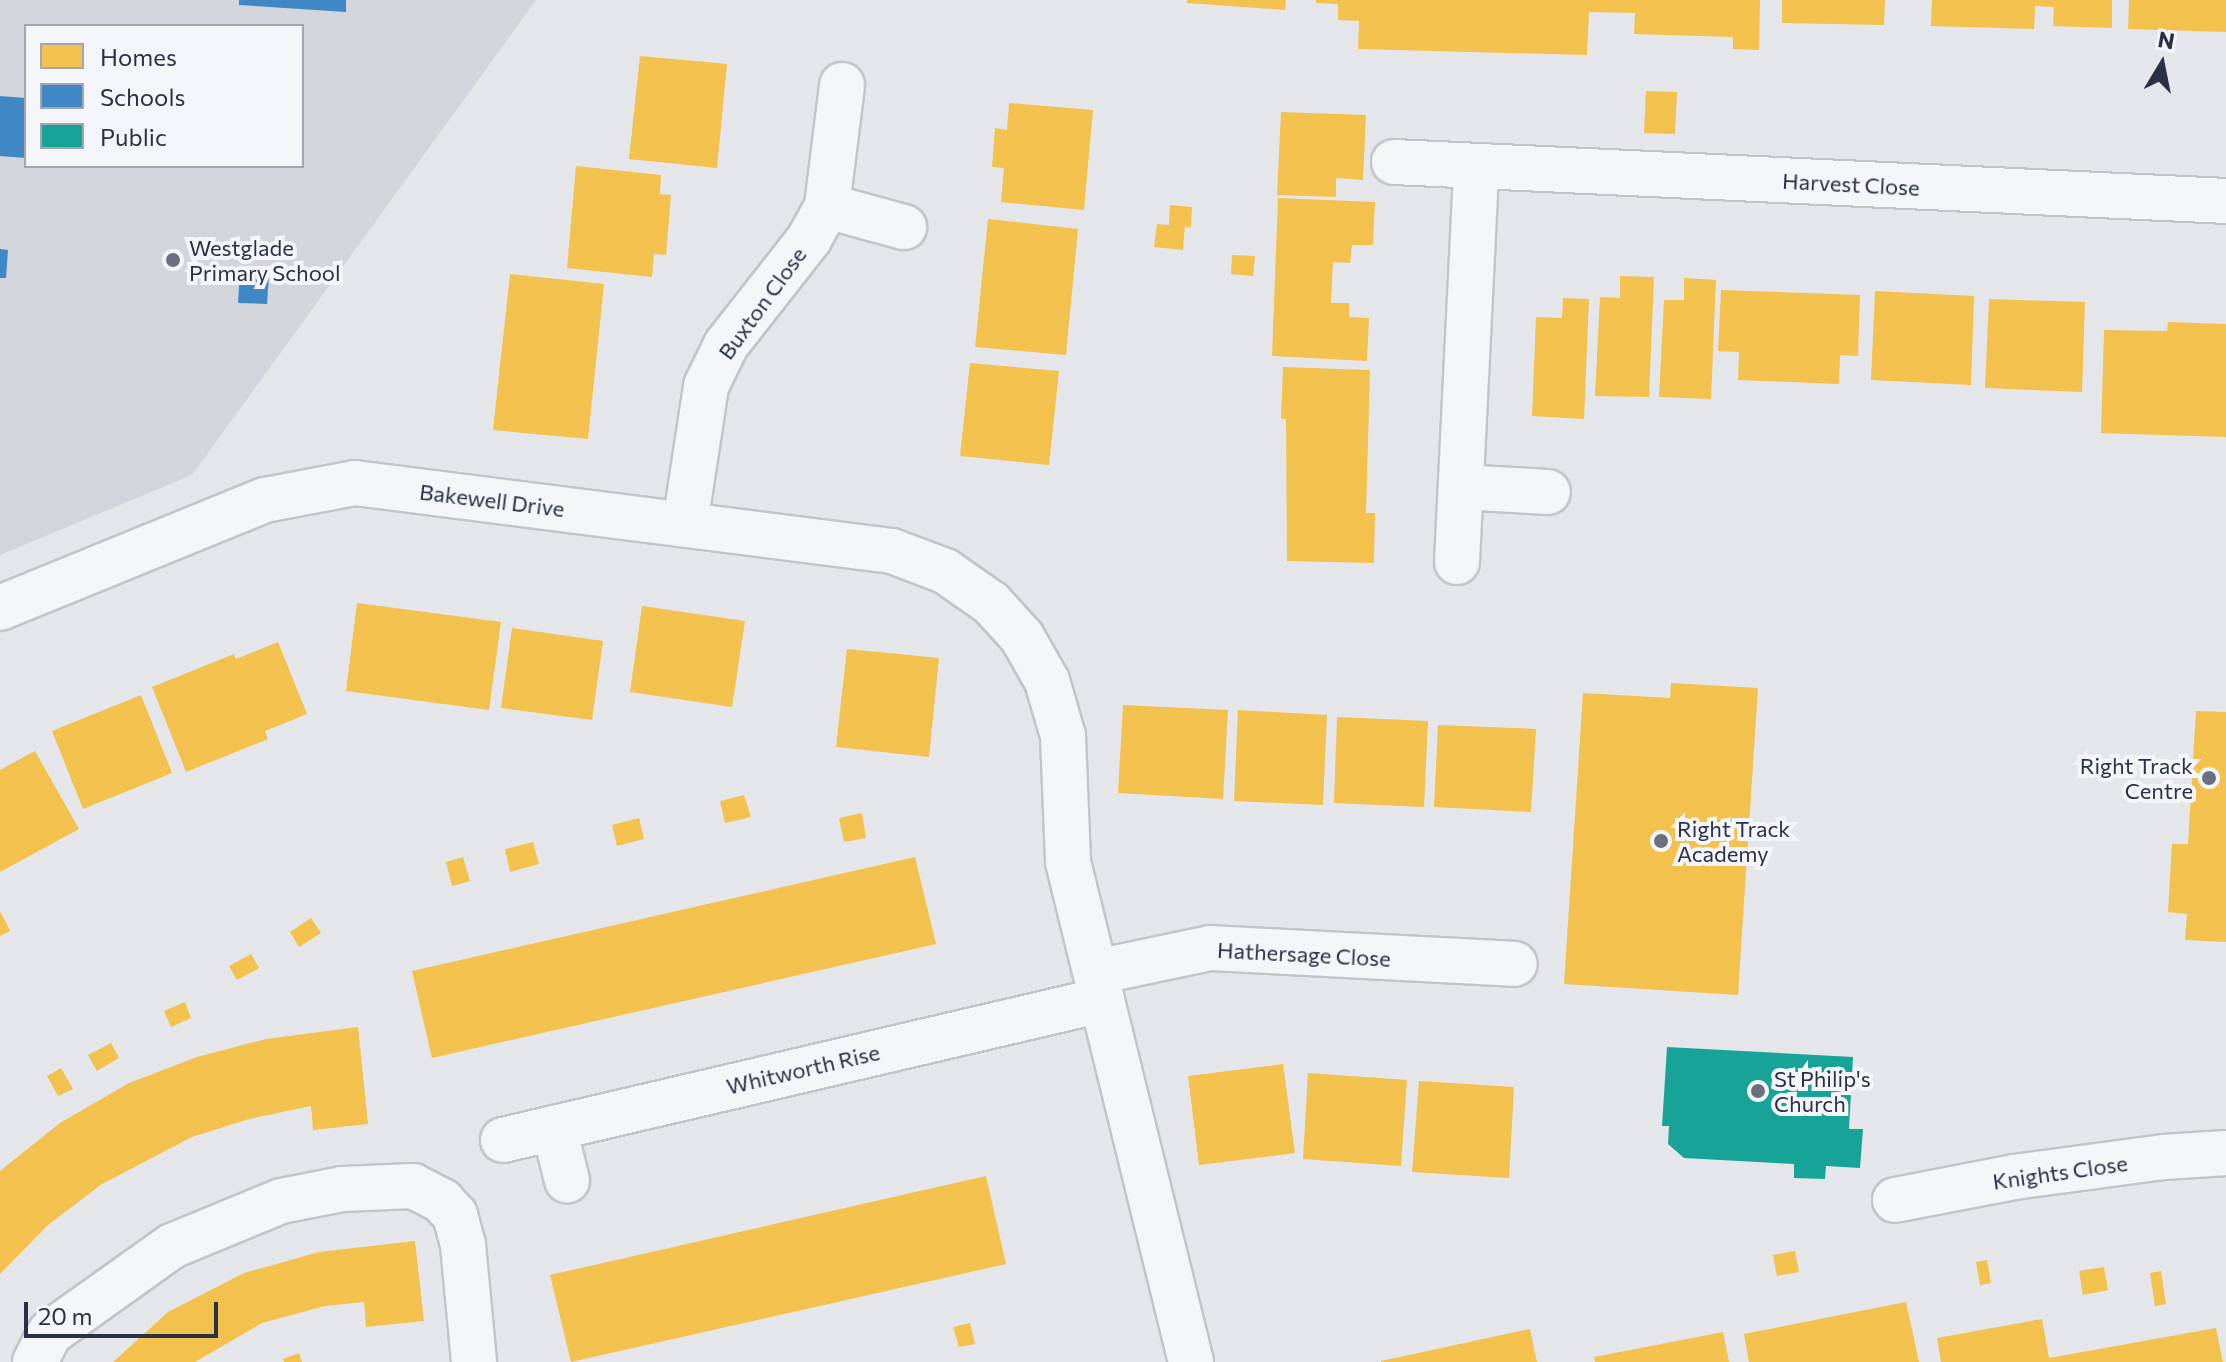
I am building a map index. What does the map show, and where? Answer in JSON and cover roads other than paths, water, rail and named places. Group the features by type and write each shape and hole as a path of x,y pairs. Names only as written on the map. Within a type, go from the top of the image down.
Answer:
{"street":[{"name":"Buxton Close","path":"685,524 706,386 726,345 809,239 827,206 842,85"},
{"name":"Harvest Close","path":"1394,162 2226,201"},
{"path":"1457,562 1476,167"},
{"path":"827,206 904,227"},
{"name":"Bakewell Drive","path":"0,608 265,500 355,483 892,551 945,571 991,603 1022,637 1047,681 1063,736 1068,862 1099,986"},
{"path":"1461,487 1548,492"},
{"name":"Hathersage Close","path":"1099,986 1211,948 1515,964"},
{"path":"1099,986 1191,1362"},
{"name":"Whitworth Rise","path":"503,1140 1099,986"},
{"path":"554,1128 567,1180"},
{"name":"Knights Close","path":"1895,1200 2014,1177 2164,1157 2226,1153"},
{"path":"35,1362 50,1333 172,1246 281,1201 342,1189 413,1186 442,1201 455,1215 463,1245 474,1362"}],"place":[{"name":"Westglade Primary School","path":"173,260"},
{"name":"Right Track Centre","path":"2209,778"},
{"name":"Right Track Academy","path":"1661,841"},
{"name":"St Philip's Church","path":"1758,1091"}]}
